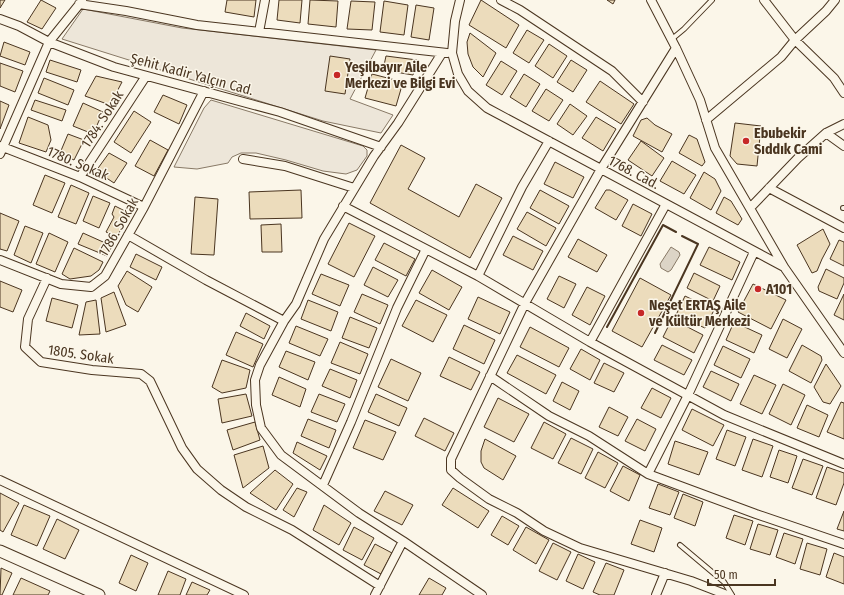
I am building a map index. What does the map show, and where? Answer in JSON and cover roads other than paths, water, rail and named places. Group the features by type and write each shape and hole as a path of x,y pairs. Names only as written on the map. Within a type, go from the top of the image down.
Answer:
{"street":[{"path":"259,32 265,0"},
{"name":"1768. Cad.","path":"460,0 455,21 452,53 458,74 468,91 482,104 784,268 842,349"},
{"path":"501,0 510,2 612,71 643,102"},
{"path":"651,0 672,39 700,100 715,148 784,268"},
{"path":"764,0 795,40 834,78 844,93"},
{"path":"706,120 781,57 795,40 826,11 835,0"},
{"path":"1,149 49,42 81,2 197,25 452,53"},
{"name":"Şehit Kadir Yalçın Cad.","path":"0,19 19,26 49,42 114,67 280,112 381,147"},
{"path":"676,48 601,169 525,303 451,459 451,470 489,499 517,513 544,531 580,548 691,580 727,595"},
{"path":"442,53 402,117 354,188 324,239 296,304 284,321 260,365 255,380 256,405 261,428 281,455 359,513 482,595"},
{"name":"1784. Sokak","path":"80,177 146,76"},
{"name":"1786. Sokak","path":"0,260 61,284 91,286 105,276 144,207 204,91"},
{"path":"750,208 798,158 826,133 844,124"},
{"path":"826,133 844,146"},
{"path":"478,276 522,187 549,141"},
{"name":"1780. Sokak","path":"1,149 80,177 144,207"},
{"path":"243,159 285,166 354,188"},
{"path":"769,188 844,228"},
{"path":"590,342 666,204"},
{"path":"343,206 478,276 590,342 724,415 844,464"},
{"path":"128,235 206,280 284,321"},
{"path":"323,485 351,422 397,308 426,249"},
{"path":"648,474 688,395 754,252"},
{"name":"1805. Sokak","path":"47,278 28,319 25,347 41,362 92,370 141,374 150,381 182,448 197,469 221,490 246,508 292,530 380,586"},
{"path":"490,376 549,416 589,436 648,474 756,514 844,544"},
{"path":"0,480 244,595"},
{"path":"375,595 403,541"},
{"path":"0,551 99,595"},
{"path":"656,595 665,573"}],"lane":[{"path":"672,39 684,29 712,0"},
{"path":"680,545 724,582 732,595"}],"place":[{"name":"Yeşilbayır Aile Merkezi ve Bilgi Evi","path":"337,75"},
{"name":"Ebubekir Sıddık Cami","path":"746,141"},
{"name":"A101","path":"758,289"},
{"name":"Neşet ERTAŞ Aile ve Kültür Merkezi","path":"641,313"}]}
